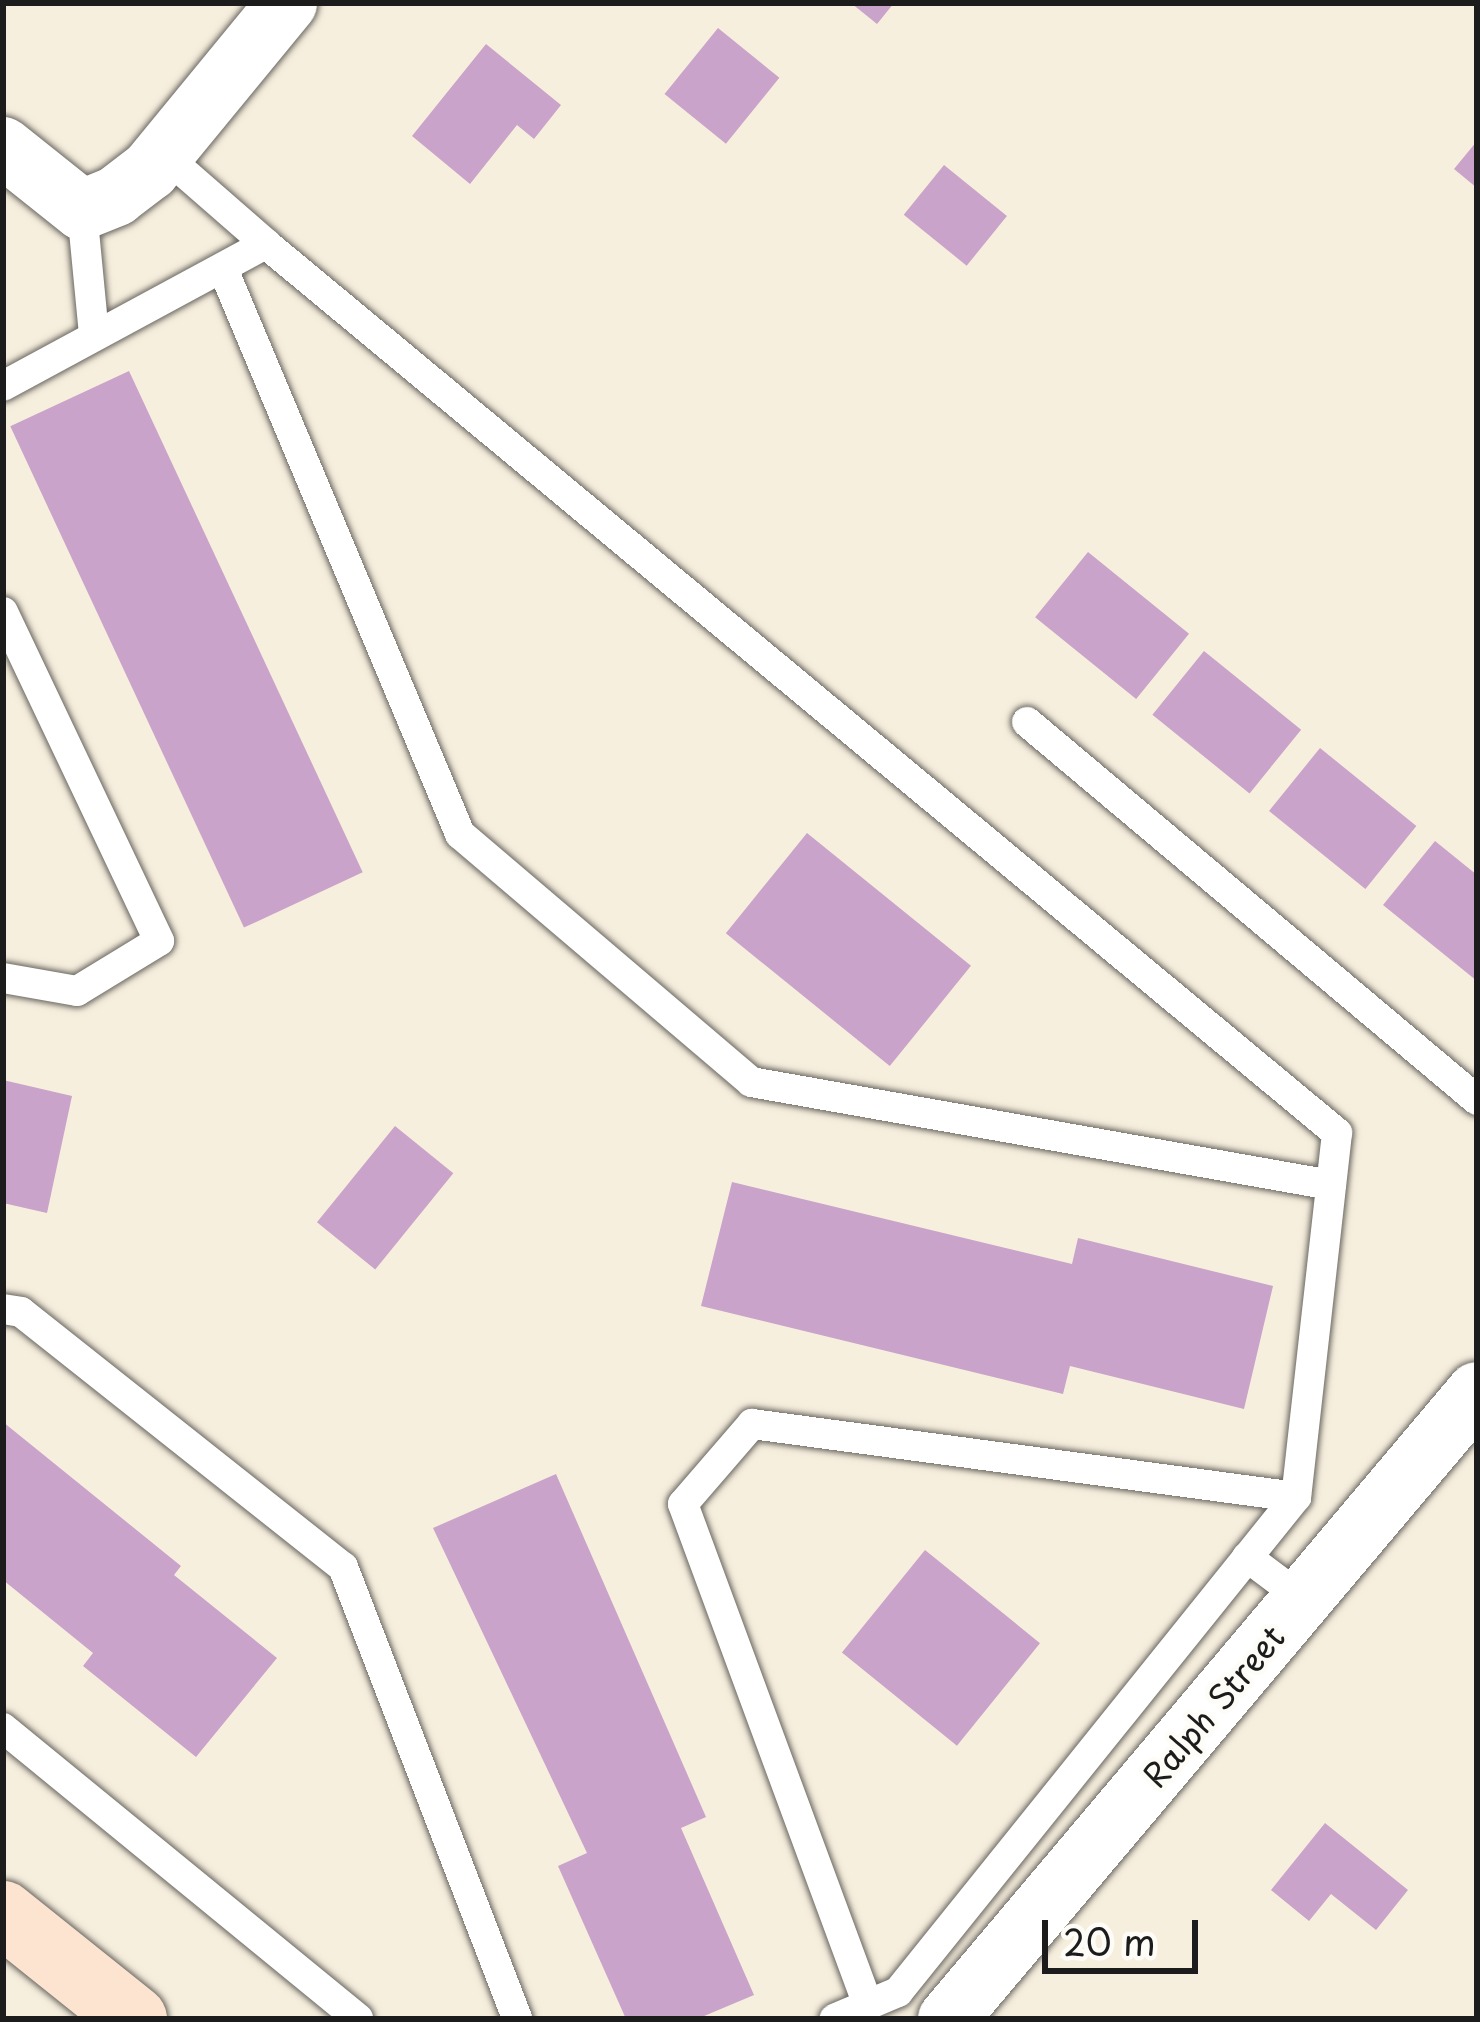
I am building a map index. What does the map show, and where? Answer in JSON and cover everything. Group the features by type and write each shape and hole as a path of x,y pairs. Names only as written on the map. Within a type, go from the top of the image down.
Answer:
{"main road":[{"path":"3,1914 134,2019"}],"street":[{"path":"3,147 82,210 116,196 163,154 287,3"},
{"name":"Ralph Street","path":"923,2006 1303,1599 1477,1392"}],"lane":[{"path":"163,154 1337,1133 1295,1497 923,2006"},
{"path":"82,210 94,334"},
{"path":"3,386 266,244"},
{"path":"223,269 460,834 752,1082 1330,1185"},
{"path":"3,612 159,941 77,991 3,978"},
{"path":"1027,722 1477,1100"},
{"path":"3,1309 21,1312 343,1567 517,2019"},
{"path":"868,2005 683,1504 752,1424 1295,1497"},
{"path":"1247,1557 1303,1599"},
{"path":"3,1728 358,2019"},
{"path":"834,2019 868,2005 923,2006"},
{"path":"923,2006 928,2019"}],"building":[{"path":"851,3 894,3 877,24"},
{"path":"718,28 779,78 726,144 665,94"},
{"path":"486,44 561,105 534,139 517,125 470,184 412,136"},
{"path":"1477,141 1477,188 1454,169"},
{"path":"944,165 1007,216 967,266 904,215"},
{"path":"129,371 363,872 244,928 10,426"},
{"path":"1088,552 1189,634 1136,699 1035,617"},
{"path":"1204,651 1301,730 1250,793 1152,715"},
{"path":"1320,748 1416,826 1365,889 1269,811"},
{"path":"807,833 971,966 890,1066 726,933"},
{"path":"1435,841 1477,875 1477,981 1383,905"},
{"path":"3,1080 72,1096 47,1213 3,1203"},
{"path":"395,1126 453,1173 375,1270 317,1222"},
{"path":"732,1182 1072,1264 1078,1238 1273,1286 1244,1409 1070,1366 1063,1394 701,1306"},
{"path":"3,1422 181,1566 174,1575 277,1658 196,1757 83,1666 93,1653 3,1580"},
{"path":"556,1474 706,1817 681,1828 754,1995 697,2019 626,2019 558,1866 587,1853 433,1528"},
{"path":"925,1550 1040,1643 957,1746 842,1653"},
{"path":"1325,1823 1408,1890 1376,1930 1331,1894 1309,1921 1271,1890"}]}
